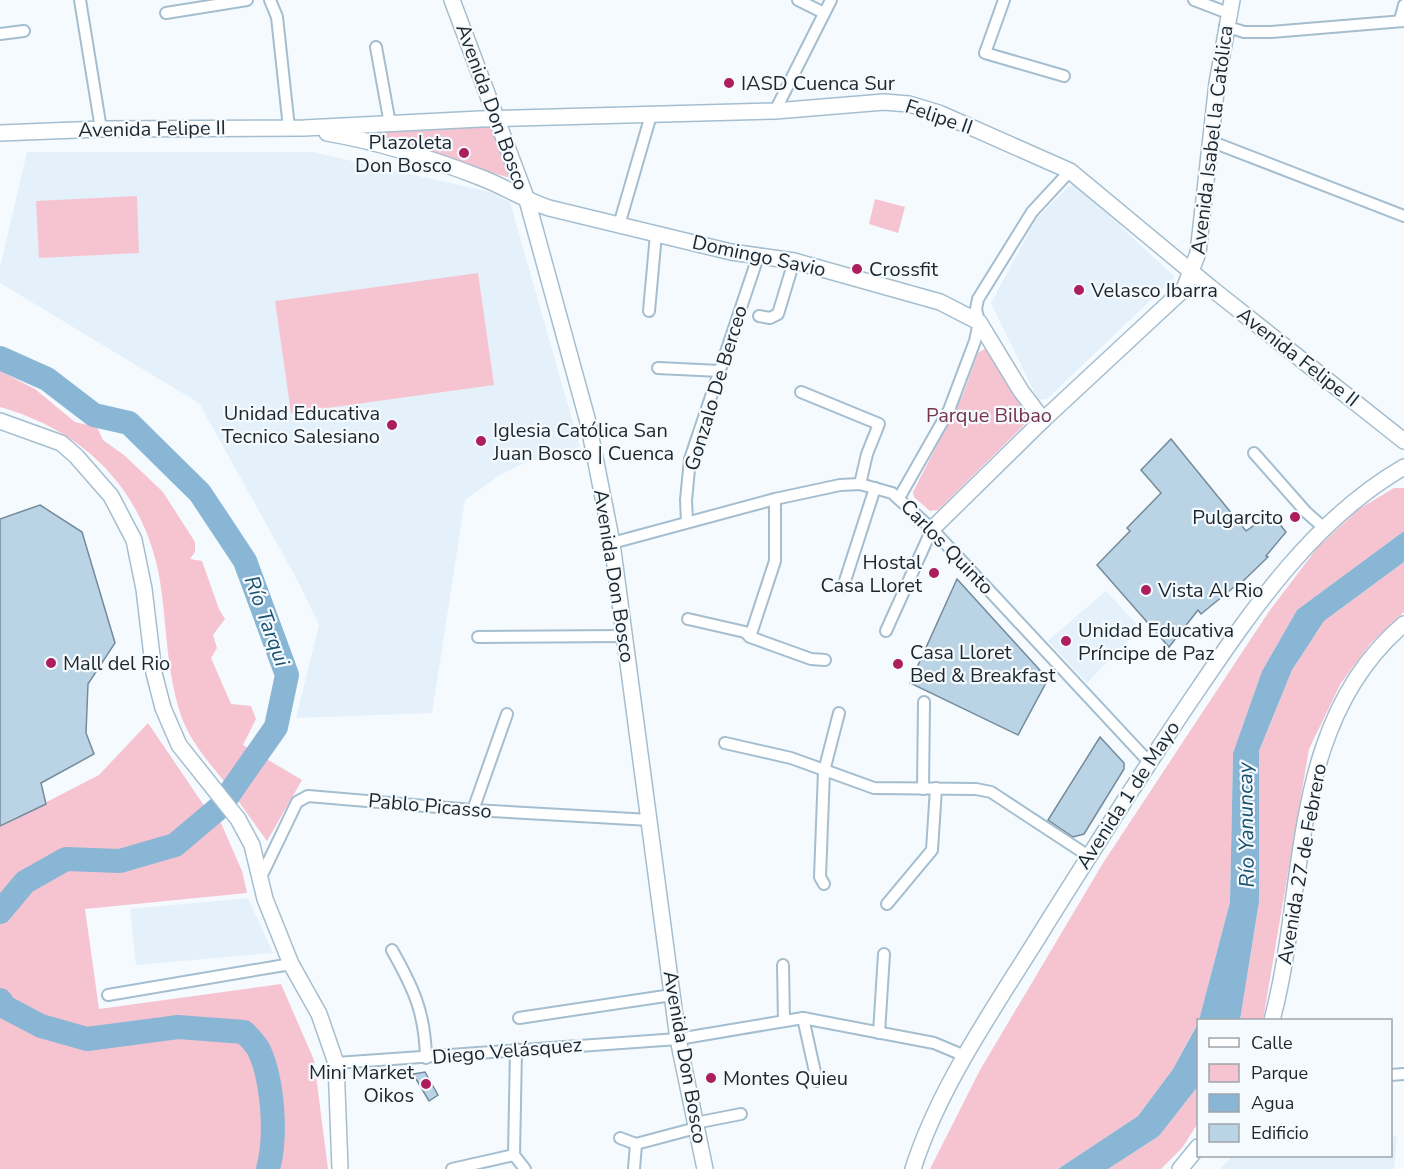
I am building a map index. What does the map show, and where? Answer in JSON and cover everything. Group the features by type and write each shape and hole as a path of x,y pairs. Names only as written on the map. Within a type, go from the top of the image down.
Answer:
{"street":[{"path":"80,0 101,129"},
{"path":"166,13 248,0"},
{"path":"270,0 277,17 297,128"},
{"name":"Avenida Don Bosco","path":"452,0 527,200 588,422 612,543 678,1039 705,1169"},
{"path":"798,0 824,13"},
{"path":"776,111 831,0"},
{"path":"1004,0 985,53 1064,76"},
{"path":"1194,0 1228,13 1245,32 1271,32 1402,21 1404,5"},
{"name":"Avenida Isabel la Católica","path":"932,529 1043,420 1184,289 1193,272 1198,253 1210,141 1228,13"},
{"path":"0,34 24,31"},
{"path":"376,47 390,124"},
{"name":"Felipe II","path":"496,118 776,111 884,102 909,104 939,113 1070,171 1193,272"},
{"path":"619,225 651,115"},
{"name":"Avenida Felipe II","path":"0,133 101,129 297,128 496,118"},
{"name":"Avenida Felipe II","path":"297,128 347,136 458,170 506,188 527,200"},
{"path":"1210,141 1404,216"},
{"path":"1043,420 1021,391 979,322 976,309 978,298 1032,212 1070,171"},
{"name":"Domingo Savio","path":"527,200 656,234 758,257 794,261 940,302 979,322"},
{"path":"649,311 656,234"},
{"name":"Gonzalo De Berceo","path":"687,522 686,500 690,459 758,257"},
{"path":"759,316 770,318 778,314 794,261"},
{"name":"Avenida Felipe II","path":"1193,272 1404,441"},
{"path":"899,498 949,410 975,340 979,322"},
{"path":"658,368 720,371"},
{"path":"801,392 879,424 867,454 860,484"},
{"path":"0,421 61,443 76,456 111,496 134,540 144,589 154,673 163,708 179,746 238,819 252,845 265,899 291,964 319,1014 336,1063 340,1169"},
{"path":"1254,453 1306,512 1324,528"},
{"name":"Avenida 1 de Mayo","path":"913,1169 918,1151 965,1056 1087,855 1148,760 1239,629 1312,538 1379,482 1401,470"},
{"name":"Carlos Quinto","path":"612,543 775,499 840,485 860,484 875,488 899,498 932,529 1148,760"},
{"path":"843,586 875,488"},
{"path":"750,637 775,561 775,499"},
{"path":"886,631 932,529"},
{"path":"688,619 745,633 750,637 811,659 825,660"},
{"name":"Avenida 27 de Febrero","path":"1272,1019 1281,987 1311,792 1323,744 1345,695 1378,649 1404,624"},
{"path":"478,637 624,636"},
{"path":"923,789 924,702"},
{"path":"824,884 820,877 824,771 839,712"},
{"path":"473,810 507,714"},
{"path":"725,743 791,758 874,788 976,789 991,792 1087,855"},
{"path":"887,904 932,850 936,788"},
{"name":"Pablo Picasso","path":"260,879 297,802 308,796 473,810 650,820"},
{"path":"392,950 421,1009 425,1028 426,1058"},
{"path":"879,1033 884,954"},
{"path":"108,995 291,964"},
{"path":"783,965 784,1021"},
{"path":"519,1018 672,995"},
{"path":"817,1081 803,1018 934,1043 965,1056"},
{"name":"Diego Velásquez","path":"336,1063 678,1039 803,1018"},
{"path":"516,1049 514,1155 525,1169"},
{"path":"620,1138 636,1144 741,1114"},
{"path":"634,1169 636,1144"},
{"path":"1180,1169 1197,1148"},
{"path":"452,1169 514,1155"}],"shaded area":[{"name":"Unidad Educativa Tecnico Salesiano","path":"27,152 312,152 490,192 510,202 580,447 524,463 500,475 465,500 432,713 296,718 319,625 300,585 199,403 0,283 0,268"},
{"name":"Velasco Ibarra","path":"1075,184 1175,277 1047,399 1038,400 991,303 1036,219 1068,187"},
{"path":"1106,591 1140,628 1087,683 1048,641"},
{"path":"248,898 273,953 136,965 130,909"},
{"path":"1392,1136 1397,1136 1394,1169 1220,1169 1231,1157 1392,1157"}],"green space":[{"name":"Plazoleta Don Bosco","path":"492,127 510,178 344,129"},
{"path":"137,196 139,253 39,258 36,201"},
{"path":"875,199 905,207 898,233 869,224"},
{"path":"478,273 494,385 291,413 275,301"},
{"name":"Parque Bilbao","path":"986,348 990,349 1025,413 1025,424 938,510 930,511 914,497 913,492 963,394 978,353"},
{"path":"0,371 35,389 75,422 97,427 103,440 124,455 163,492 195,542 195,552 190,559 202,561 219,609 225,619 213,635 217,648 211,658 231,704 251,706 256,719 243,745 302,780 267,841 197,747 183,721 171,674 156,560 145,529 130,500 111,475 89,453 63,434 33,419 0,407"},
{"path":"1394,488 1404,488 1404,531 1297,610 1262,671 1233,753 1230,902 1199,1019 1197,1019 1197,1024 1173,1069 1138,1116 1058,1169 930,1169 980,1070 1103,863 1270,610 1318,547 1359,509"},
{"path":"1404,562 1404,612 1371,643 1341,683 1309,749 1263,1019 1240,1019 1259,902 1259,751 1292,670 1324,621"},
{"path":"148,723 205,807 221,823 242,871 247,893 85,909 99,1009 281,984 314,1060 328,1169 0,1169 0,826 99,775"},
{"path":"1197,1087 1197,1125 1182,1148 1161,1169 1108,1169 1159,1136"}],"water":[{"name":"Río Yanuncay","path":"1404,531 1404,562 1324,621 1292,670 1259,751 1259,902 1240,1019 1199,1019 1230,902 1233,753 1262,671 1297,610"},
{"path":"1197,1025 1197,1087 1159,1136 1108,1169 1058,1169 1138,1116 1173,1069"}],"building":[{"path":"1171,439 1246,531 1271,513 1286,532 1266,556 1268,557 1240,584 1201,614 1198,610 1169,647 1097,565 1130,531 1127,528 1161,493 1141,470"},
{"name":"Mall del Rio","path":"40,505 82,532 115,643 88,684 86,733 94,754 41,783 46,804 0,826 0,519"},
{"path":"957,579 1048,679 1018,735 910,683"},
{"path":"1100,737 1124,763 1124,769 1084,834 1073,837 1048,820"},
{"name":"Mini Market Oikos","path":"425,1072 438,1095 429,1101 413,1074"}],"waterway":[{"name":"Río Tarqui","path":"0,358 47,379 94,415 129,423 200,493 245,561 287,675 276,727 220,807 175,845 120,861 66,859 25,882 0,912"},
{"name":"Río Tarqui","path":"0,1000 5,1007 41,1026 87,1039 178,1027 244,1032 259,1050 268,1077 273,1125 268,1169"}],"place":[{"name":"IASD Cuenca Sur","path":"729,83"},
{"name":"Plazoleta Don Bosco","path":"464,153"},
{"name":"Crossfit","path":"857,269"},
{"name":"Velasco Ibarra","path":"1079,290"},
{"name":"Unidad Educativa Tecnico Salesiano","path":"392,425"},
{"name":"Iglesia Católica San Juan Bosco | Cuenca","path":"481,441"},
{"name":"Pulgarcito","path":"1295,517"},
{"name":"Hostal Casa Lloret","path":"934,573"},
{"name":"Vista Al Rio","path":"1146,590"},
{"name":"Unidad Educativa Príncipe de Paz","path":"1066,641"},
{"name":"Mall del Rio","path":"51,663"},
{"name":"Casa Lloret Bed & Breakfast","path":"898,664"},
{"name":"Montes Quieu","path":"711,1078"},
{"name":"Mini Market Oikos","path":"426,1084"}]}
